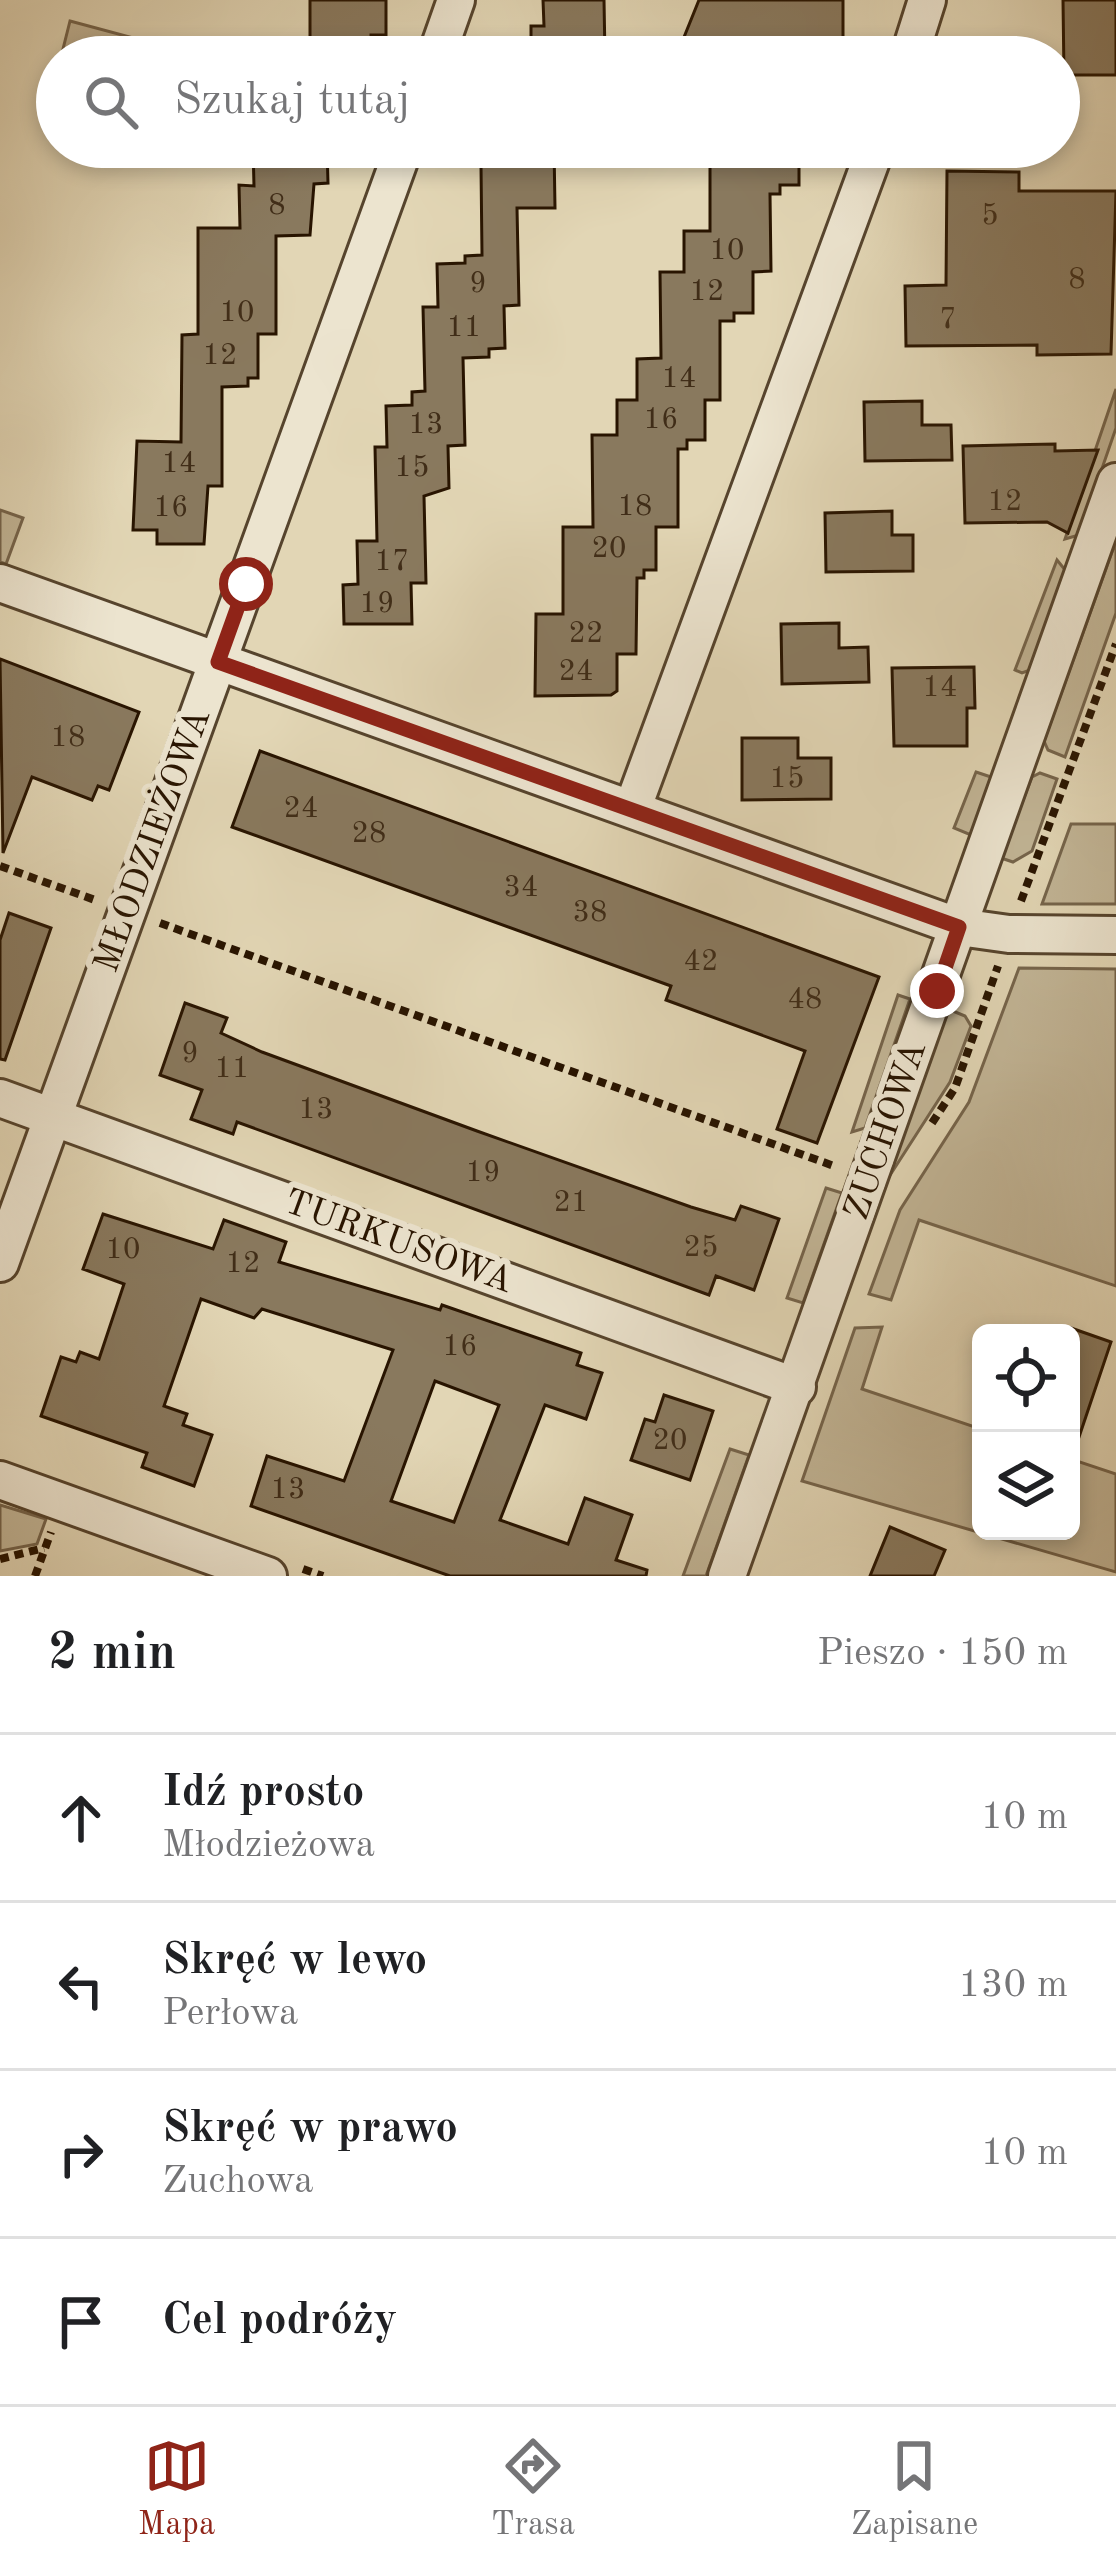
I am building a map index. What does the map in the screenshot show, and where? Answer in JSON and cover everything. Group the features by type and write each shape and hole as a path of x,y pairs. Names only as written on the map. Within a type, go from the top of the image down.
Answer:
{"street":[{"path":"443,36 456,0"},
{"path":"916,36 927,0"},
{"name":"MŁODZIEŻOWA","path":"0,1263 396,168"},
{"path":"633,807 868,168"},
{"name":"ZUCHOWA","path":"727,1576 1116,482"},
{"path":"0,583 959,927 1009,934 1116,934"},
{"name":"TURKUSOWA","path":"0,1098 797,1388"},
{"path":"0,1480 268,1576"}],"path":[{"path":"0,866 869,1179"},
{"path":"35,1576 56,1518"},
{"path":"0,1559 45,1548"}],"shaded area":[{"path":"70,21 126,36 66,36"},
{"path":"1116,389 1116,428 1079,535 1065,539"},
{"path":"0,510 23,518 6,564 0,562"},
{"path":"1116,541 1116,613 1065,757 1048,750 1044,741"},
{"path":"1057,560 1066,571 1030,670 1022,673 1015,670"},
{"path":"976,772 991,777 971,835 954,828"},
{"path":"1040,773 1057,779 1032,851 1013,862 1001,858 1032,777"},
{"path":"1071,824 1116,824 1116,904 1042,904"},
{"path":"1019,968 1116,969 1116,1286 919,1220 891,1300 869,1294 900,1210 969,1102"},
{"path":"898,995 910,999 865,1128 852,1132"},
{"path":"948,1009 965,1016 971,1026 950,1082 885,1183"},
{"path":"826,1188 842,1193 803,1303 787,1298"},
{"path":"882,1327 862,1389 972,1426 972,1530 802,1481 855,1328"},
{"path":"730,1449 749,1455 706,1576 683,1576"},
{"path":"1080,1462 1116,1474 1116,1572 1006,1540 1080,1540"},
{"path":"0,1505 46,1519 37,1544 0,1551"}],"building":[{"path":"310,0 386,0 386,35 310,36"},
{"path":"543,0 604,0 605,36 531,36 531,26 544,26"},
{"path":"699,0 843,0 843,36 684,36"},
{"path":"1063,0 1116,0 1116,75 1080,75 1080,36 1063,36"},
{"path":"254,168 328,168 328,183 314,184 310,235 276,236 276,334 258,334 258,378 248,378 248,386 222,387 222,486 208,486 204,544 157,544 157,530 133,530 137,441 181,442 182,335 198,334 198,228 240,228 239,185 254,186"},
{"path":"481,168 554,168 555,208 517,208 519,305 504,306 505,348 489,349 489,357 463,358 465,445 448,446 449,488 424,496 426,583 411,583 412,624 344,624 343,585 358,584 357,541 377,541 375,447 387,447 386,406 412,405 412,392 425,391 423,307 438,307 437,264 465,263 465,256 482,255"},
{"path":"710,168 799,168 799,185 780,185 780,194 770,194 771,271 753,272 753,313 734,313 734,321 720,321 720,400 705,400 705,440 687,440 687,449 678,449 678,527 656,527 656,570 644,570 644,578 637,578 636,654 617,654 617,691 611,695 535,696 536,614 563,614 563,527 593,527 592,435 617,435 617,400 637,400 637,359 661,358 660,272 684,272 684,231 710,231"},
{"path":"947,171 1019,172 1019,191 1116,191 1111,354 1037,355 1037,345 906,346 905,286 946,285"},
{"path":"922,401 922,425 951,425 952,460 865,461 864,402"},
{"path":"1055,444 1055,451 1098,450 1068,533 1047,522 965,523 963,446"},
{"path":"892,511 892,535 913,535 913,571 826,572 825,513"},
{"path":"839,623 839,648 868,647 869,682 782,684 781,624"},
{"path":"0,659 139,712 109,790 98,786 92,800 32,777 3,853"},
{"path":"974,667 975,708 967,708 967,746 894,746 892,668"},
{"path":"742,738 798,738 798,758 831,758 831,799 742,800"},
{"path":"260,751 879,977 817,1143 777,1129 805,1051 666,1000 671,986 232,827"},
{"path":"9,913 51,928 5,1060 0,1059 0,940"},
{"path":"185,1003 227,1018 221,1033 262,1052 477,1131 735,1220 741,1206 779,1219 754,1290 716,1276 709,1295 237,1122 233,1134 191,1119 202,1090 160,1075"},
{"path":"103,1214 213,1249 224,1220 286,1242 279,1262 440,1310 442,1305 581,1353 577,1365 602,1373 586,1419 545,1405 500,1520 568,1544 585,1498 632,1515 616,1560 647,1570 646,1576 450,1576 251,1506 267,1456 344,1481 393,1350 262,1309 254,1318 201,1299 164,1406 187,1414 183,1425 212,1435 194,1486 142,1467 147,1453 41,1416 61,1357 76,1362 80,1352 99,1359 124,1284 83,1269","holes":["435,1381 499,1405 454,1522 391,1501"]},
{"path":"1080,1331 1111,1342 1080,1434"},
{"path":"664,1395 713,1411 690,1480 631,1460 645,1419 655,1422"},
{"path":"890,1527 945,1550 934,1576 870,1576"}],"route":[{"path":"246,584 218,662 959,927 937,991"}]}
